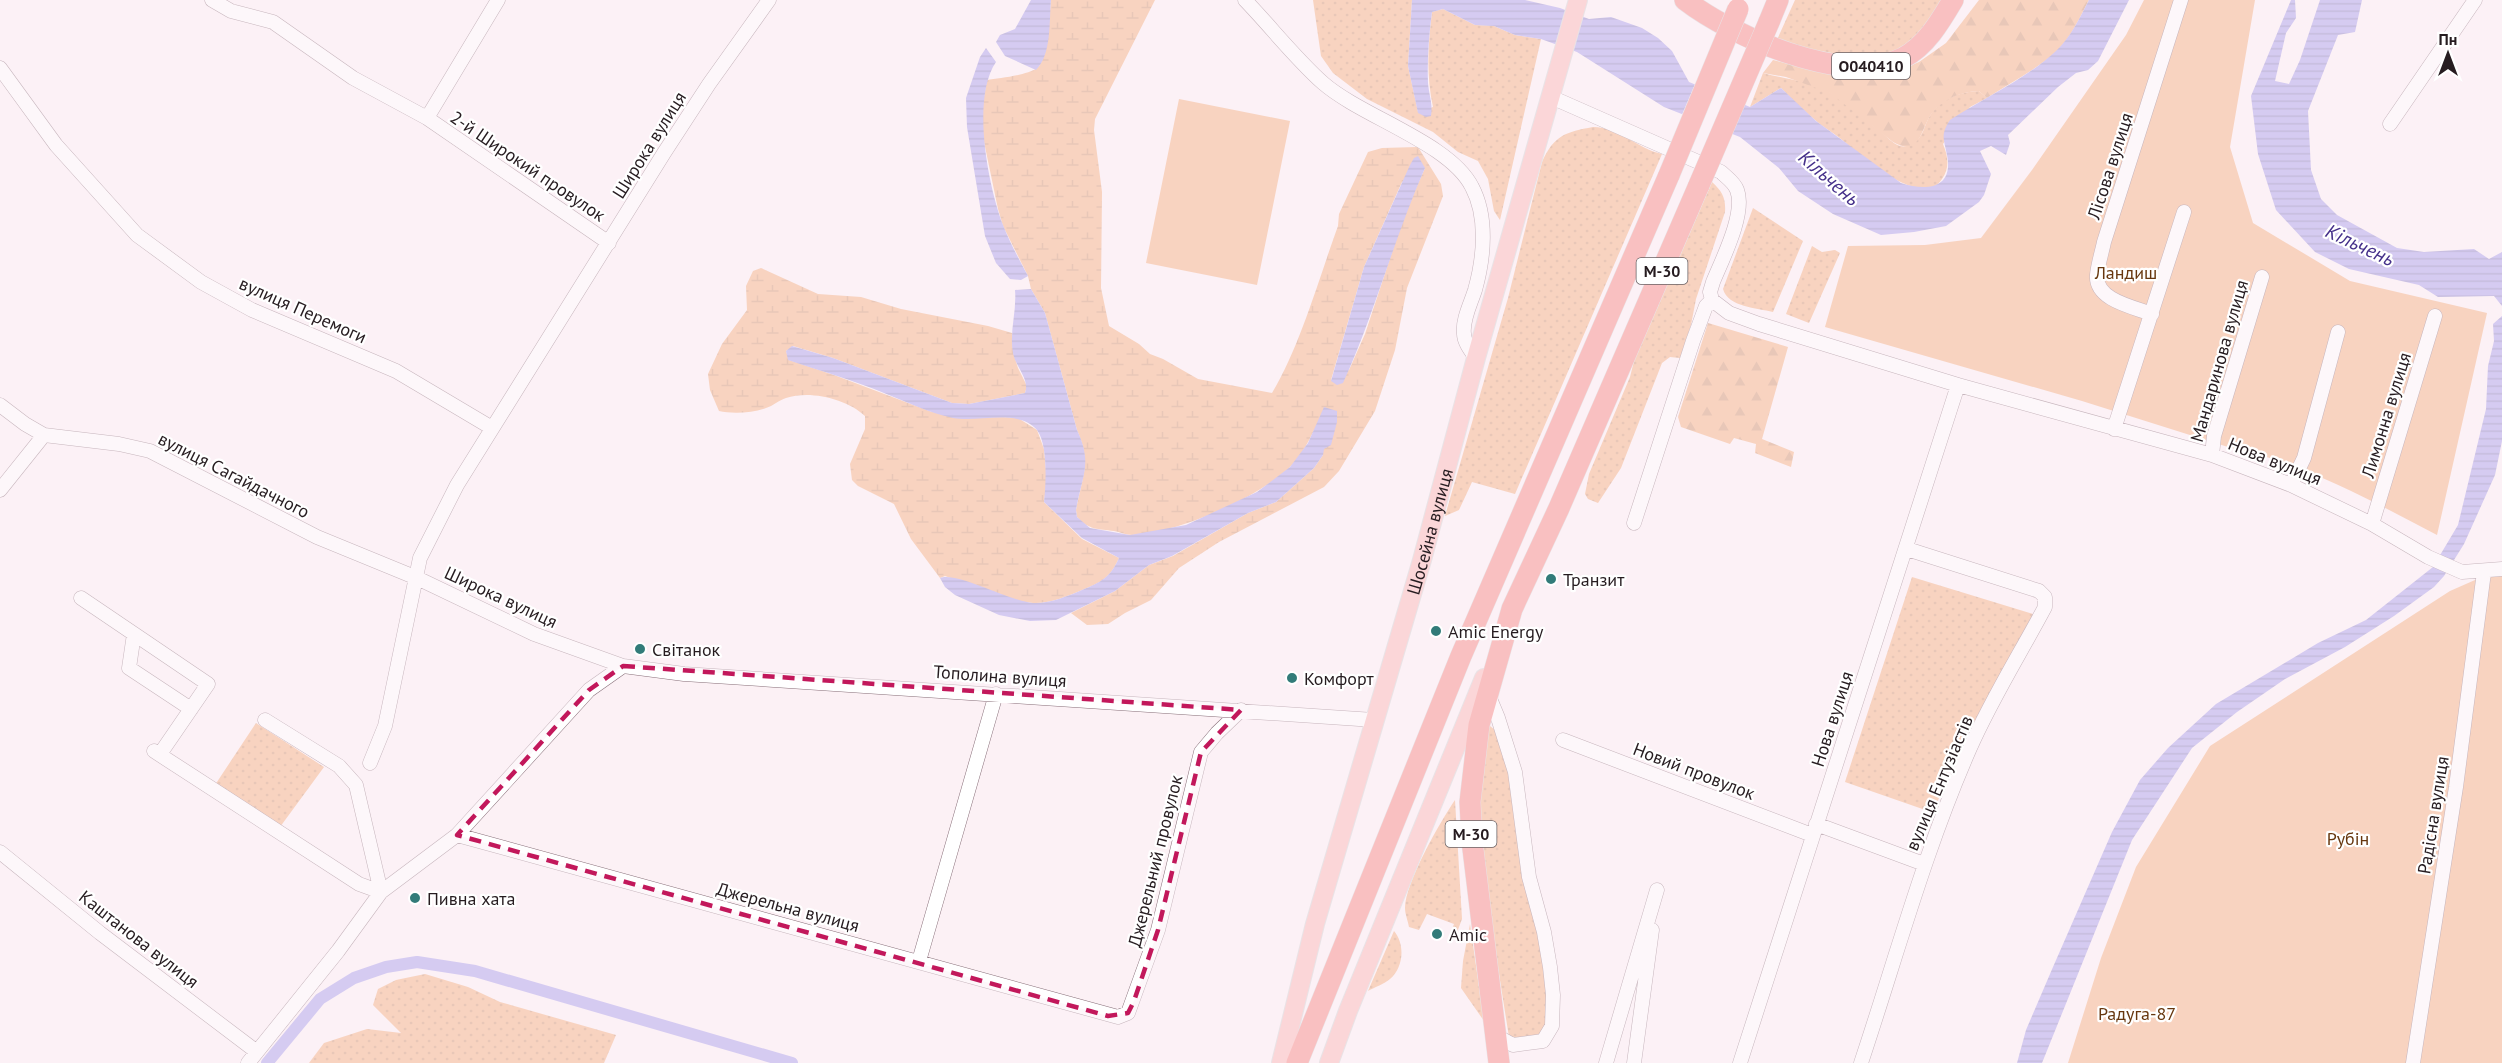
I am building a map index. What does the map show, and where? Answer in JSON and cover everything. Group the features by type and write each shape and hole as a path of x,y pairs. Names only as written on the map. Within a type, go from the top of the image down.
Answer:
{"highway":[{"name":"О040410","path":"1685,0 1714,19 1811,60 1838,66 1861,67 1902,58 1919,46 1953,0"},
{"name":"М-30","path":"1499,1063 1475,872 1470,802 1479,725 1512,609 1560,508 1778,0"},
{"name":"М-30","path":"1297,1063 1461,656 1740,5"}],"main road":[{"name":"Шосейна вулиця","path":"1281,1063 1315,924 1418,572 1578,0"},
{"path":"1329,1063 1348,1011 1512,609"}],"street":[{"name":"2-й Широкий провулок","path":"212,0 231,11 273,22 353,78 427,118 609,243"},
{"name":"2-й Широкий провулок","path":"427,118 498,0"},
{"name":"Широка вулиця","path":"623,666 534,634 417,578 420,558 456,485 710,84 769,0"},
{"path":"1245,0 1324,84 1380,120 1429,146 1455,166 1472,185 1479,205 1484,235 1476,285 1464,325 1464,336 1476,358"},
{"name":"Лісова вулиця","path":"2152,314 2107,296 2099,288 2097,276 2104,242 2181,0"},
{"path":"2390,124 2475,0"},
{"name":"вулиця Перемоги","path":"0,68 56,145 137,235 201,282 252,310 396,371 492,428"},
{"path":"1551,97 1721,172 1733,183 1738,192 1738,213 1710,292 1712,300 1706,306 1693,341 1634,523"},
{"path":"2114,429 2184,212"},
{"name":"Мандаринова вулиця","path":"2212,455 2214,435 2262,277"},
{"name":"Нова вулиця","path":"1712,300 1730,313 1759,324 1958,386 2212,455 2291,485 2372,524 2428,557 2462,572 2484,572"},
{"name":"Лимонна вулиця","path":"2372,524 2435,316"},
{"path":"2291,485 2304,458 2338,332"},
{"name":"Нова вулиця","path":"1740,1063 1958,386"},
{"name":"вулиця Сагайдачного","path":"0,405 44,435 119,444 150,451 317,537 417,578"},
{"path":"0,490 44,435"},
{"name":"вулиця Ентузіастів","path":"1861,1063 1924,864 1971,746 2045,607 2045,597 2039,591 1907,549"},
{"path":"2484,572 2502,569"},
{"name":"Радісна вулиця","path":"2413,1063 2466,718 2484,572"},
{"path":"370,763 385,726 417,578"},
{"path":"81,598 208,684 157,752 359,884 381,892"},
{"path":"134,634 129,668 191,709"},
{"path":"252,1058 338,951 381,892 457,835 589,690 623,666"},
{"name":"Тополина вулиця","path":"623,666 684,674 1374,720"},
{"path":"919,962 996,694"},
{"path":"1488,694 1515,772 1529,877 1544,932 1553,995 1552,1026 1543,1041 1513,1046 1495,1035"},
{"name":"Джерельний провулок","path":"1108,1016 1118,1017 1128,1013 1134,1001 1158,930 1201,752 1241,710"},
{"path":"265,720 339,766 356,785 381,892"},
{"name":"Новий провулок","path":"1563,741 1814,830 1924,864"},
{"name":"Джерельна вулиця","path":"457,835 1108,1016"},
{"name":"Каштанова вулиця","path":"0,852 252,1058"},
{"path":"1607,1063 1657,890 1634,1063"}],"highlighted area":[{"path":"623,666 1241,710 1201,752 1158,930 1134,1001 1128,1013 1108,1016 457,835 589,690"}],"green space":[{"path":"1051,0 1155,0 1095,119 1094,130 1102,192 1101,288 1109,326 1139,344 1150,354 1198,379 1272,393 1300,334 1338,226 1339,214 1368,152 1382,148 1418,147 1441,184 1443,196 1407,288 1395,350 1375,411 1339,471 1324,487 1219,542 1179,568 1151,600 1108,624 1087,625 1071,613 1115,591 1149,565 1173,556 1248,513 1276,502 1314,468 1323,455 1314,430 1297,460 1274,480 1237,502 1171,528 1130,535 1094,528 1077,517 1076,510 1085,461 1082,442 1045,313 1031,289 1028,276 1003,226 983,137 983,102 987,80 1021,74 1037,68 1041,63 1046,46","holes":["1425,168 1405,213 1365,334 1349,370 1331,380 1364,267 1402,182"]},
{"path":"1313,0 1412,0 1408,66 1418,112 1433,107 1428,60 1432,12 1443,9 1475,25 1494,26 1515,35 1541,39 1500,220 1494,211 1488,179 1478,161 1458,152 1433,132 1367,99 1333,73 1321,56"},
{"path":"1795,0 1944,0 1926,30 1899,52 1859,59 1776,42"},
{"path":"1979,0 2089,0 2067,40 2049,58 1987,98 1979,91 1959,94 1947,100 1932,113 1915,144 1902,146 1893,142 1830,93 1786,77 1763,73 1773,60 1840,76 1865,76 1897,71 1919,62 1946,43"},
{"name":"Ландиш","path":"2144,0 2255,0 2230,147 2253,223 2350,281 2487,313 2437,535 2335,484 2282,462 2082,401 1825,327 1848,246 1925,245 1981,238 2032,170 2126,35"},
{"path":"1763,73 1805,83 1829,92 1899,146 1907,146 1917,141 1935,108 1946,100 1959,94 1979,91 1987,98 1970,107 1943,144 1947,162 1942,179 1933,187 1920,188 1891,177 1876,167 1818,123 1781,88 1750,107"},
{"path":"1179,99 1290,121 1257,285 1146,263"},
{"path":"1593,127 1620,134 1645,148 1662,154 1515,494 1472,482 1459,510 1445,516 1508,298 1542,162 1556,140 1568,133"},
{"path":"1712,182 1723,195 1725,212 1696,299 1691,325 1680,358 1670,357 1662,363 1621,468 1598,503 1588,499 1585,494 1589,474 1630,377 1634,361"},
{"path":"1753,208 1803,241 1773,312 1737,303 1726,295 1723,289"},
{"path":"1812,246 1822,252 1835,250 1840,253 1809,323 1786,314"},
{"path":"761,268 818,294 861,297 901,309 1012,333 1013,352 1027,386 1025,393 969,404 952,403 833,358 793,346 786,351 789,360 932,412 1018,418 1037,430 1044,449 1047,481 1044,502 1082,539 1119,558 1109,575 1071,595 1039,603 1022,602 945,576 940,578 911,539 894,504 858,486 852,480 850,464 865,429 865,416 838,401 806,395 786,398 755,411 736,413 719,411 710,390 708,374 722,344 747,310 746,286 753,271"},
{"path":"1708,323 1788,347 1762,439 1794,452 1791,467 1755,453 1756,444 1734,438 1730,444 1681,427 1678,417"},
{"name":"Рубін","path":"2502,570 2502,1063 2068,1063 2101,958 2136,867 2210,746 2450,591"},
{"path":"1912,577 2033,614 1948,770 1934,813 1845,782"},
{"path":"256,723 324,767 280,827 215,785"},
{"path":"1490,726 1500,734 1503,743 1548,981 1546,1034 1522,1040 1509,1037 1482,867 1477,805 1484,738"},
{"path":"1455,800 1462,919 1456,935 1447,942 1454,924 1427,914 1419,930 1409,927 1405,908 1417,869"},
{"path":"1470,924 1484,1021 1461,988"},
{"path":"1394,931 1398,936 1401,949 1398,968 1390,979 1368,991"},
{"path":"425,974 468,987 500,1002 616,1035 604,1063 309,1063 324,1043 367,1029 401,1033 373,1005 378,989 396,980"}],"water":[{"path":"1031,0 1051,0 1047,46 1045,55 1036,70 1005,56 996,42 1000,35 1015,29"},
{"name":"Кільчень","path":"1412,0 1525,0 1560,8 1589,19 1611,17 1642,28 1672,51 1689,82 1750,107 1781,88 1816,121 1901,183 1928,187 1942,181 1946,175 1948,167 1944,133 1950,120 2019,79 2056,51 2071,33 2089,0 2129,0 2098,61 2088,70 2076,73 2058,87 2008,135 2010,143 2006,155 1991,146 1980,151 1991,174 1984,195 1979,202 1946,226 1881,235 1833,214 1798,191 1779,168 1740,137 1664,107 1577,52 1541,39 1515,35 1494,26 1475,25 1443,9 1432,12 1428,47 1431,116 1426,117 1418,113 1408,66"},
{"name":"Кільчень","path":"2291,0 2295,0 2296,18 2286,33 2275,81 2289,84 2300,60 2320,0 2362,0 2355,32 2338,35 2308,111 2311,170 2321,199 2337,215 2397,248 2424,252 2474,249 2489,259 2502,252 2502,306 2494,296 2438,297 2419,285 2349,269 2315,252 2276,210 2258,154 2251,96"},
{"path":"986,48 996,62 984,97 984,142 997,208 1028,276 1021,280 1010,279 996,263 985,236 967,127 966,98 980,57"},
{"path":"1418,156 1425,168 1354,357 1343,383 1337,385 1331,381 1364,267 1410,165"},
{"path":"1031,289 1045,313 1082,442 1085,470 1076,510 1077,517 1090,528 1130,535 1186,525 1257,492 1290,467 1308,443 1324,407 1337,411 1337,422 1331,445 1324,449 1323,455 1314,468 1276,502 1248,513 1172,556 1149,565 1115,591 1056,620 1030,621 999,615 955,595 945,587 940,578 948,577 970,582 1023,601 1039,603 1052,601 1100,582 1112,570 1119,558 1082,538 1044,502 1045,454 1041,436 1029,423 1009,418 963,419 944,416 788,360 786,351 792,346 833,358 952,403 969,404 1025,393 1026,383 1013,353 1012,337 1015,290"},
{"path":"2502,316 2502,441 2495,475 2464,544 2444,576 2434,587 2394,616 2345,647 2285,679 2237,712 2192,748 2132,840 2042,1063 2017,1063 2026,1030 2053,967 2112,832 2140,780 2168,748 2216,704 2318,643 2366,620 2433,567 2458,525 2486,409 2488,366 2494,341 2493,324"}],"pier":[{"path":"1696,82 1742,100 1727,135 1681,117"}],"waterway":[{"path":"267,1063 320,999 354,978 386,967 417,962 475,971 792,1063"}],"place":[{"name":"Транзит","path":"1551,579"},
{"name":"Amic Energy","path":"1436,631"},
{"name":"Світанок","path":"640,649"},
{"name":"Комфорт","path":"1292,678"},
{"name":"Пивна хата","path":"415,898"},
{"name":"Amic","path":"1437,934"}],"park label":[{"name":"Радуга-87","path":"2137,1013"}]}
